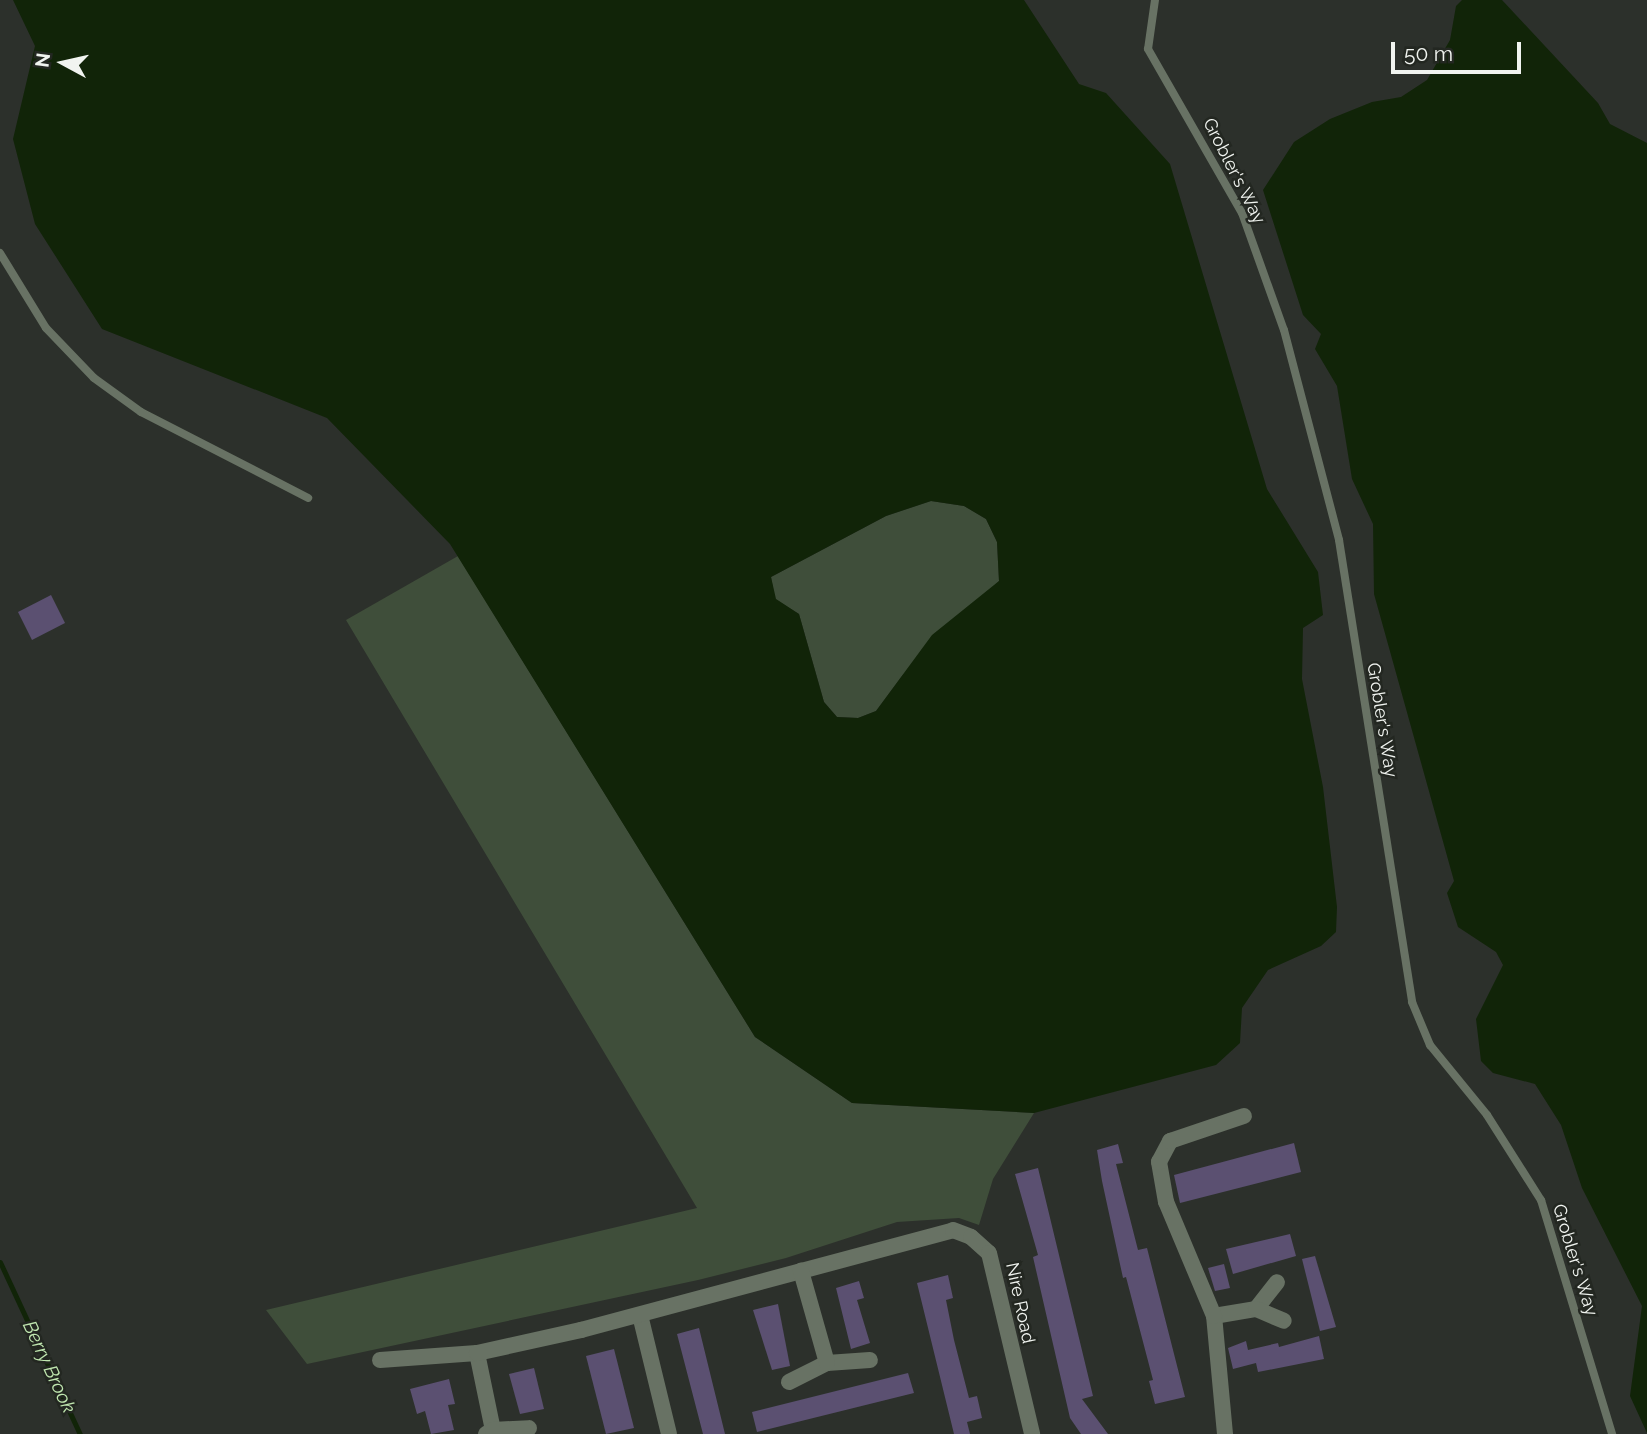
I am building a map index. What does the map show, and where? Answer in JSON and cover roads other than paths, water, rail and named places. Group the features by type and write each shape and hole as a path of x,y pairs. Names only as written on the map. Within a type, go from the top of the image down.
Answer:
{"street":[{"path":"1225,1434 1214,1316 1166,1202 1159,1162 1170,1141 1244,1116"},
{"name":"Nire Road","path":"380,1360 477,1353 640,1315 930,1234 953,1230 971,1237 989,1253 1032,1434"},
{"path":"802,1271 827,1363"},
{"path":"1256,1309 1277,1282"},
{"path":"1214,1316 1256,1309 1284,1321"},
{"path":"640,1315 669,1434"},
{"path":"477,1353 490,1432 529,1428"},
{"path":"789,1382 827,1363 870,1360"}],"lane":[{"name":"Grobler's Way","path":"1155,0 1148,49 1242,214 1284,330 1336,527 1412,1002 1430,1045 1486,1115 1541,1200 1612,1434"},
{"path":"0,253 46,328 94,378 141,412 308,498"}],"waterway":[{"name":"Berry Brook","path":"0,1262 80,1434"}]}
